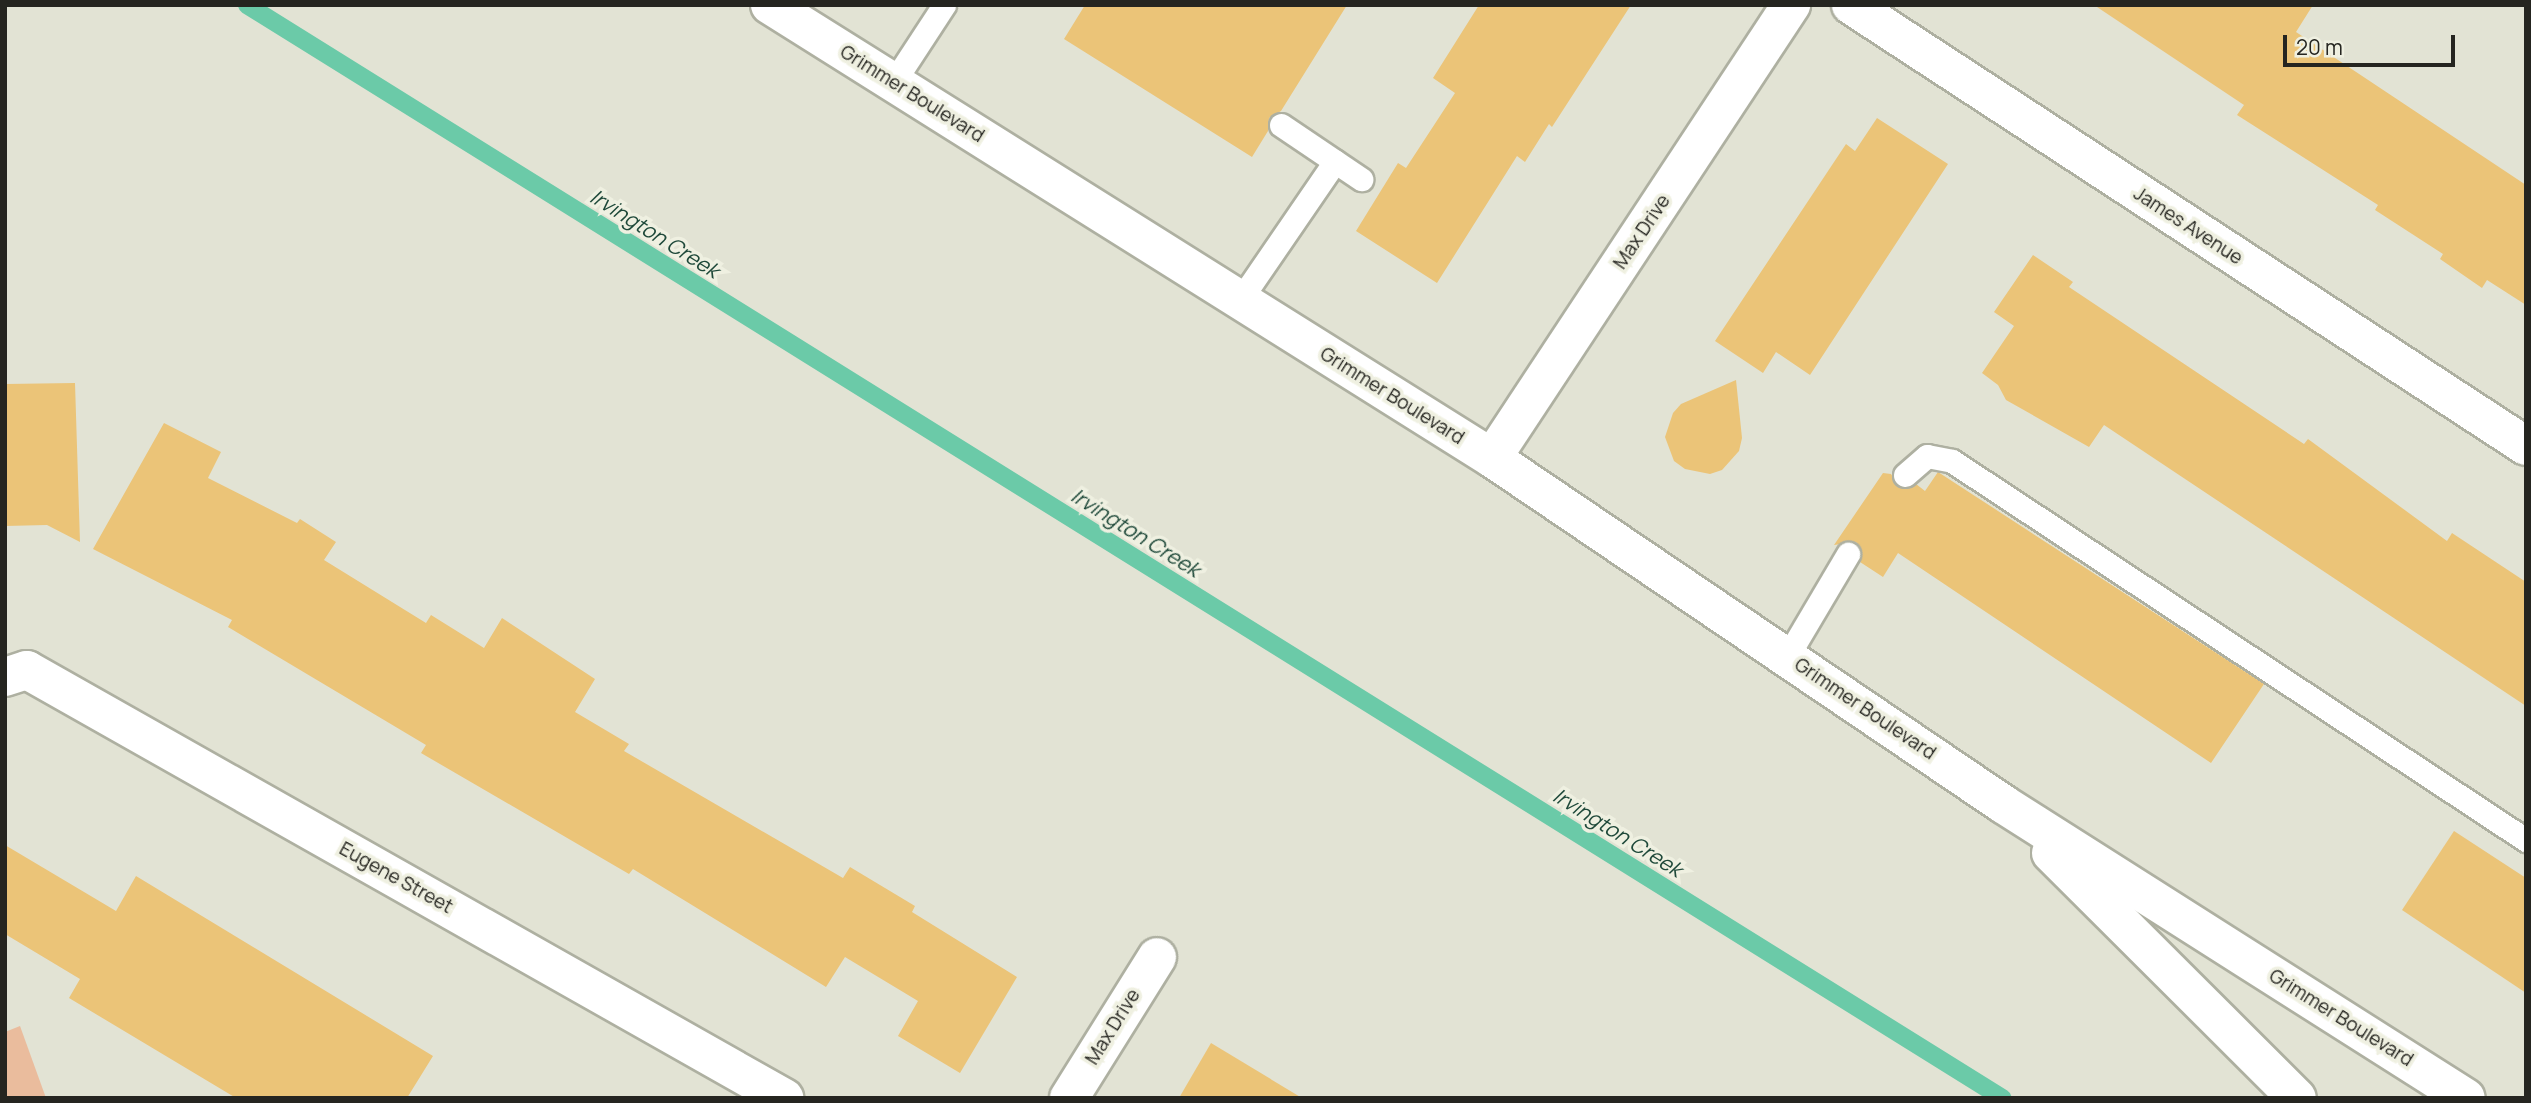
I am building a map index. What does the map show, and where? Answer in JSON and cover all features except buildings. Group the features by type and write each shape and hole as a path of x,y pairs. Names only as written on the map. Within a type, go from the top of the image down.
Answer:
{"street":[{"name":"Grimmer Boulevard","path":"770,5 1492,458 2003,804 2466,1098"},
{"name":"Max Drive","path":"1492,458 1791,5"},
{"name":"James Avenue","path":"1851,5 2526,446"},
{"name":"Eugene Street","path":"5,677 27,670 785,1098"},
{"name":"Grimmer Boulevard","path":"2003,804 2297,1098"},
{"name":"Max Drive","path":"1069,1098 1157,957"}],"lane":[{"path":"893,83 944,5"},
{"path":"1281,125 1361,179"},
{"path":"1240,300 1335,161"},
{"path":"1905,475 1927,456 1952,461 2526,840"},
{"path":"1787,657 1847,554"}],"shaded area":[{"path":"20,1026 46,1098 5,1098 5,1032"}],"waterway":[{"name":"Irvington Creek","path":"247,5 2002,1098"}]}
